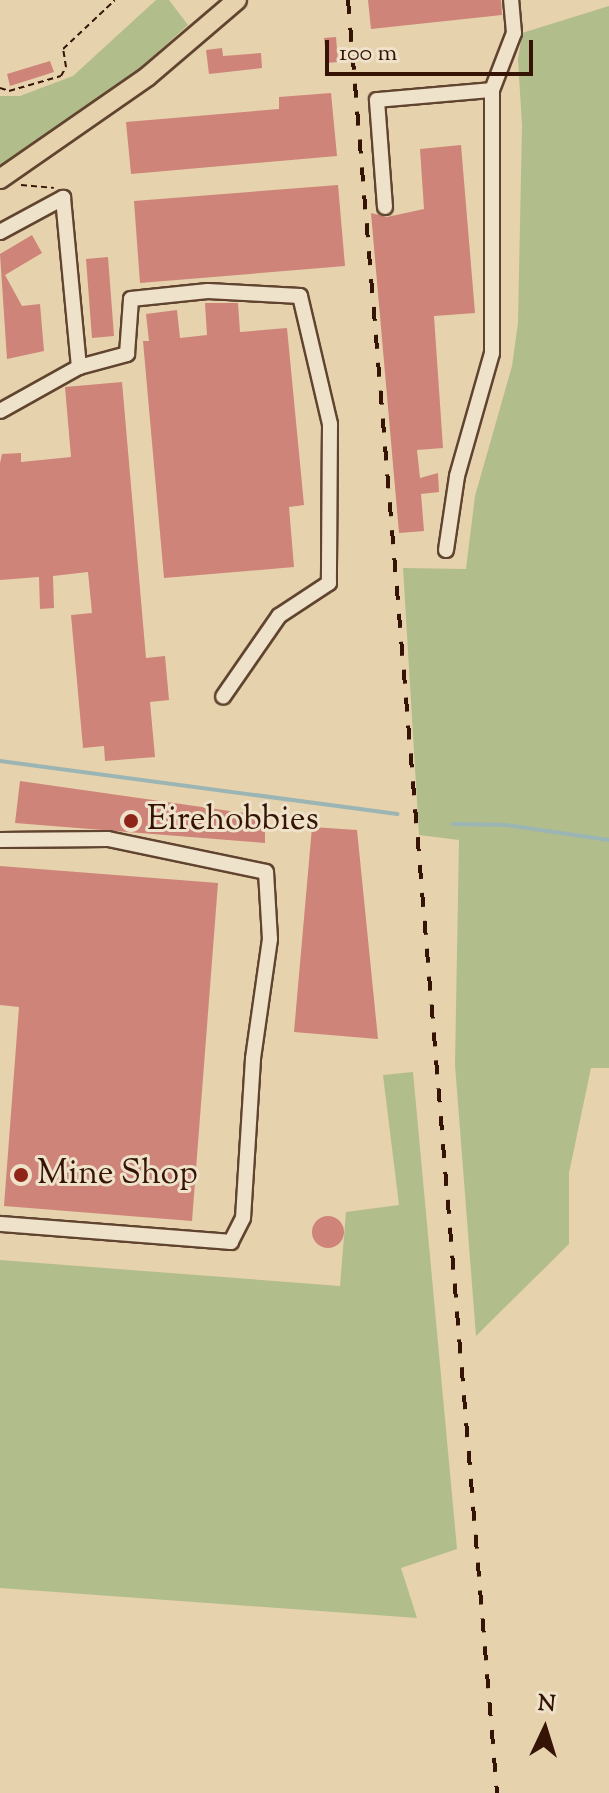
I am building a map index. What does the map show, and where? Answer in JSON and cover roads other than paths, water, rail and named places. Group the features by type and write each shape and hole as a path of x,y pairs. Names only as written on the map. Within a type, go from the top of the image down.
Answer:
{"main road":[{"path":"3,177 148,76 237,0"}],"street":[{"path":"446,550 457,476 492,353 492,90 514,33 511,0"},
{"path":"385,207 377,100 492,90"},
{"path":"0,232 63,198 79,367"},
{"path":"0,411 79,367 127,354 131,299 208,291 300,296 330,424 329,583 279,616 223,697"},
{"path":"0,840 108,839 266,872 270,939 253,1059 243,1218 231,1242 0,1224"}],"waterway":[{"path":"0,761 397,814"},
{"path":"453,824 507,825 609,840"}],"railway":[{"path":"348,0 497,1793"}],"place":[{"name":"Eirehobbies","path":"131,821"},
{"name":"Mine Shop","path":"21,1175"}]}
